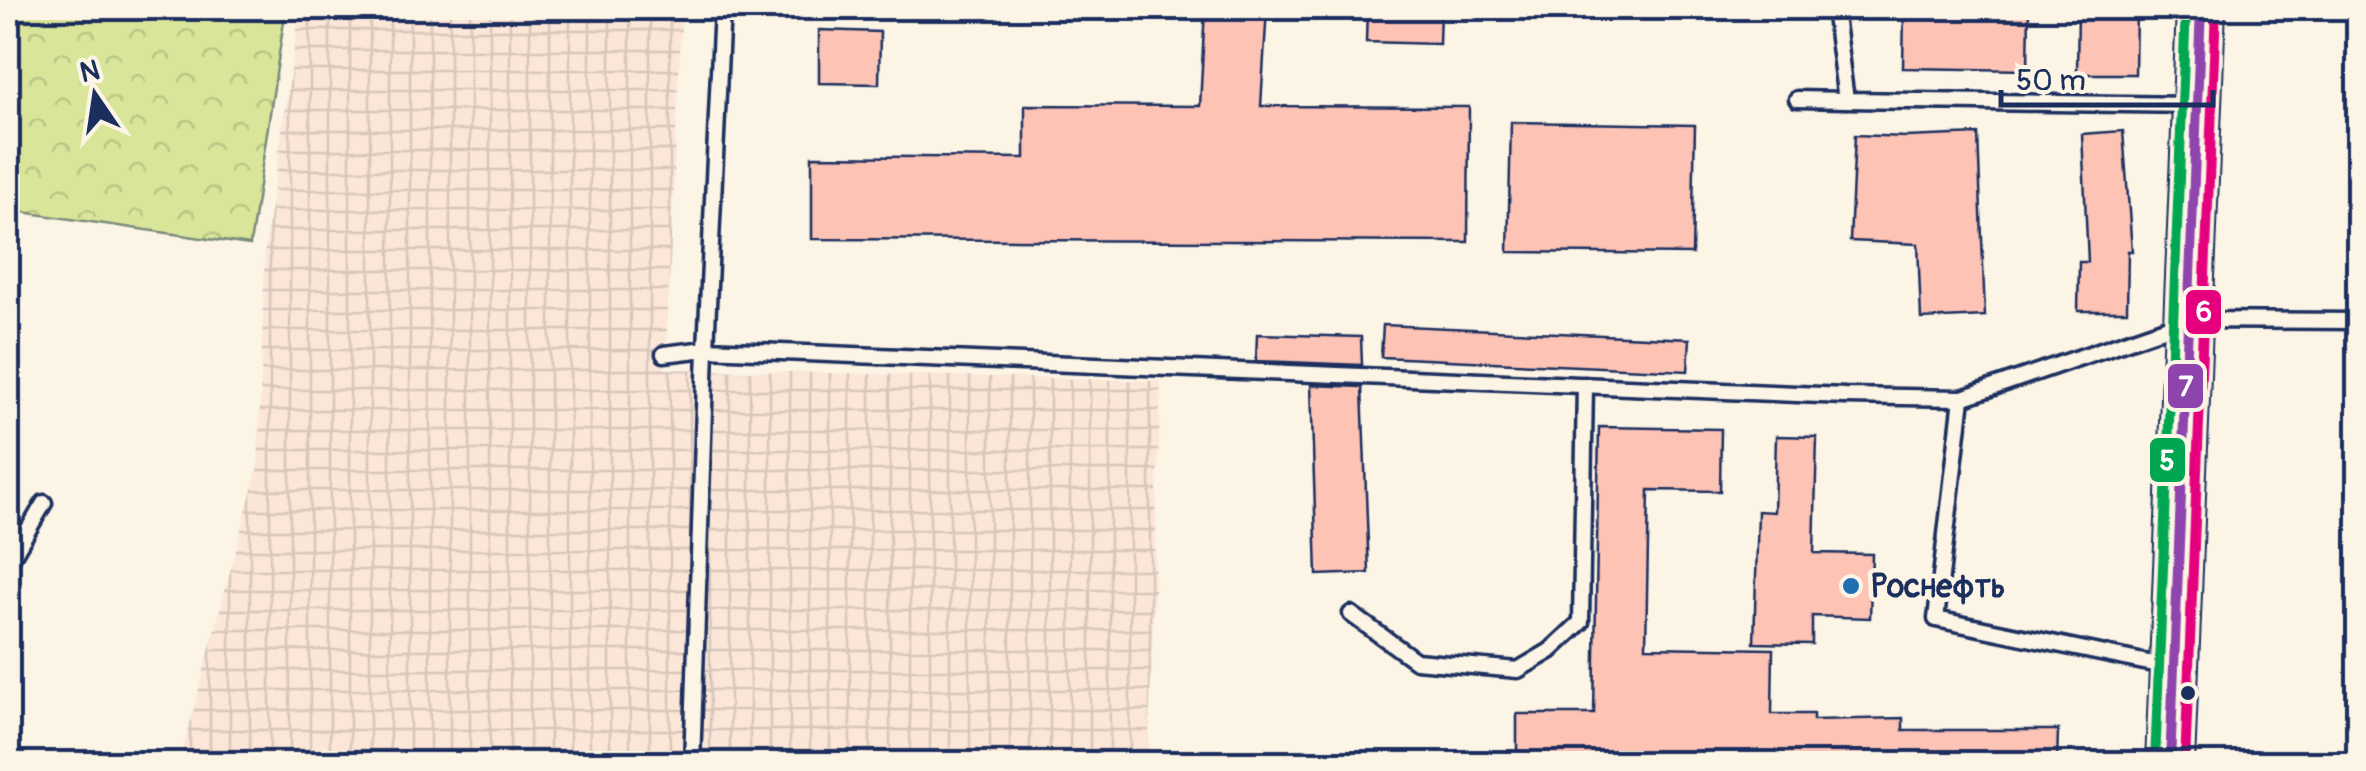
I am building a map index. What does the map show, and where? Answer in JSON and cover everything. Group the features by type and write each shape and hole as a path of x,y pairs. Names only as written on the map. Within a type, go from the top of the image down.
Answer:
{"main road":[{"path":"2170,764 2201,8"}],"lane":[{"path":"692,764 722,8"},
{"path":"1834,8 1846,100"},
{"path":"1797,99 2198,106"},
{"path":"664,354 706,349 1962,398 2188,320 2358,321"},
{"path":"1352,614 1416,661 1518,670 1550,651 1571,632 1581,622 1585,386"},
{"path":"1962,398 1936,619 2173,668"},
{"path":"8,564 44,503"}],"shaded area":[{"path":"300,8 682,8 665,369 1161,381 1148,763 179,764 258,466 265,246"}],"green space":[{"path":"8,8 286,8 250,245 8,210"}],"building":[{"path":"1205,8 1267,8 1261,106 1469,107 1468,242 812,239 812,156 1025,158 1025,105 1200,106"},
{"path":"1367,8 1440,8 1439,44 1366,42"},
{"path":"1904,8 2029,8 2028,70 1903,68"},
{"path":"2078,8 2136,8 2135,74 2077,74"},
{"path":"819,30 880,32 879,84 819,83"},
{"path":"1511,122 1695,125 1692,254 1508,252"},
{"path":"2123,131 2132,251 2128,251 2127,311 2078,311 2079,262 2088,262 2082,134"},
{"path":"1978,134 1985,316 1921,319 1918,244 1850,241 1855,135"},
{"path":"1383,325 1690,339 1688,371 1381,357"},
{"path":"1257,334 1361,337 1362,365 1256,361"},
{"path":"1311,385 1362,387 1369,573 1317,575"},
{"path":"1599,427 1721,429 1720,491 1649,490 1646,647 1773,649 1772,714 1813,714 1813,720 1903,718 1903,730 2058,730 2057,764 1517,763 1517,714 1594,714"},
{"path":"1776,436 1817,437 1814,553 1872,554 1870,618 1812,616 1812,644 1754,643 1758,511 1774,512"}],"transit line":[{"name":"5","path":"2155,763 2186,8"},
{"name":"7","path":"2170,764 2201,8"},
{"name":"6","path":"2185,764 2216,9"}],"place":[{"name":"Роснефть","path":"1851,586"}]}
